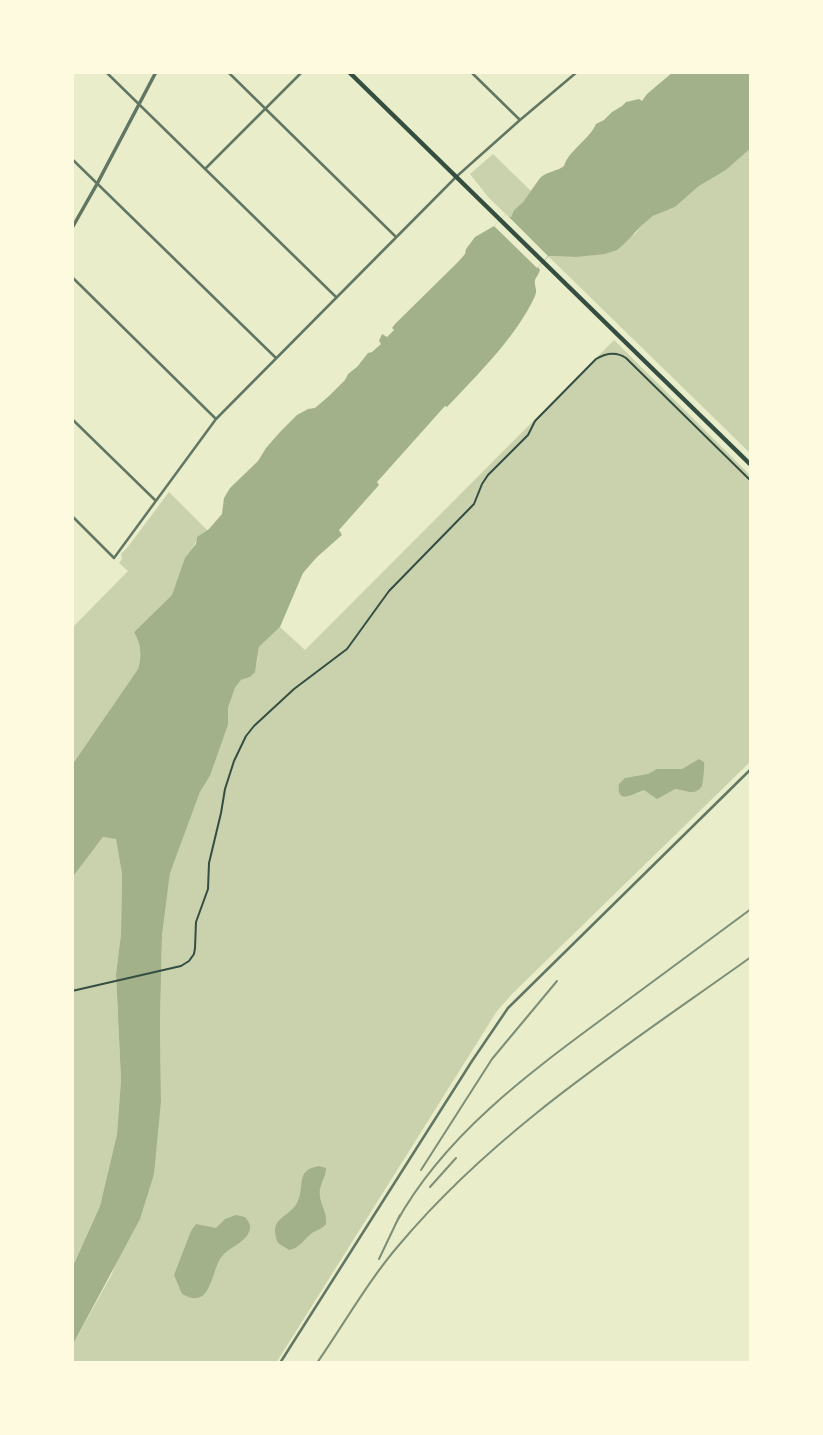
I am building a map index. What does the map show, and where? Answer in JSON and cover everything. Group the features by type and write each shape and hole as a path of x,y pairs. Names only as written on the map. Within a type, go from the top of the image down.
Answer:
{"main road":[{"path":"349,72 751,466"}],"street":[{"path":"106,72 337,298"},
{"path":"72,228 156,72"},
{"path":"228,72 397,237"},
{"path":"205,169 302,72"},
{"path":"471,72 520,120"},
{"path":"72,516 114,558 216,419 456,177 578,72"},
{"path":"72,159 276,358"},
{"path":"72,277 216,419"},
{"path":"72,419 156,501"},
{"path":"280,1363 502,1016 751,769"}],"path":[{"path":"72,991 181,966 189,961 195,948 195,922 208,889 209,863 225,789 246,736 294,690 347,649 389,591 474,504 488,475 596,359 615,353 626,358 751,481"}],"shaded area":[{"path":"673,72 751,72 751,148 675,207 653,216 617,250 576,257 549,256 538,267 540,270 535,280 535,296 518,326 483,368 377,482 379,485 339,530 342,535 303,573 280,627 259,647 255,672 241,680 235,688 228,708 228,725 170,873 162,936 161,1101 154,1174 140,1219 72,1346 72,1268 100,1206 117,1134 121,1080 116,974 121,934 122,874 116,839 103,837 72,878 72,765 138,669 140,650 134,632 172,595 185,558 196,544 197,537 209,529 222,514 224,498 230,488 258,461 280,432 297,415 315,408 329,396 368,353 381,344 379,341 382,334 387,337 394,330 392,328 395,324 458,262 475,237 494,226 506,214 511,217 540,178 564,166 596,124 626,102 639,99 642,101"},
{"path":"751,148 751,454 548,256 576,257 635,234 653,216 675,207"},
{"path":"493,154 531,191 511,217 489,198 470,174"},
{"path":"614,340 751,476 751,761 497,1011 276,1363 72,1363 72,1346 112,1274 161,1101 162,936 170,872 200,792 210,776 228,725 228,708 235,688 241,680 250,677 257,663 259,647 280,627 305,650"},
{"path":"169,492 207,530 198,537 172,595 134,632 140,650 138,669 72,765 72,628 128,571 119,563 121,554"},
{"path":"699,759 704,762 704,774 702,786 696,791 675,789 657,799 644,790 627,796 620,795 619,784 625,778 648,774 657,769 682,769"},
{"path":"103,837 116,838 122,874 121,934 116,974 121,1080 117,1134 100,1206 72,1268 72,878"},
{"path":"311,1168 326,1168 320,1192 326,1224 299,1246 289,1250 278,1243 275,1228 298,1201 304,1175"},
{"path":"236,1215 245,1217 249,1222 247,1236 219,1260 206,1292 200,1297 192,1298 182,1294 174,1275 191,1231 196,1224 216,1228 225,1219"}],"pier":[{"path":"506,214 548,256 537,268 494,226"}],"railway":[{"path":"396,1223 438,1162 490,1108 549,1059 751,909"},
{"path":"317,1363 399,1245 478,1163 611,1056 751,957"},
{"path":"421,1170 492,1059 557,981"},
{"path":"430,1187 456,1158"},
{"path":"379,1259 400,1215"}]}
